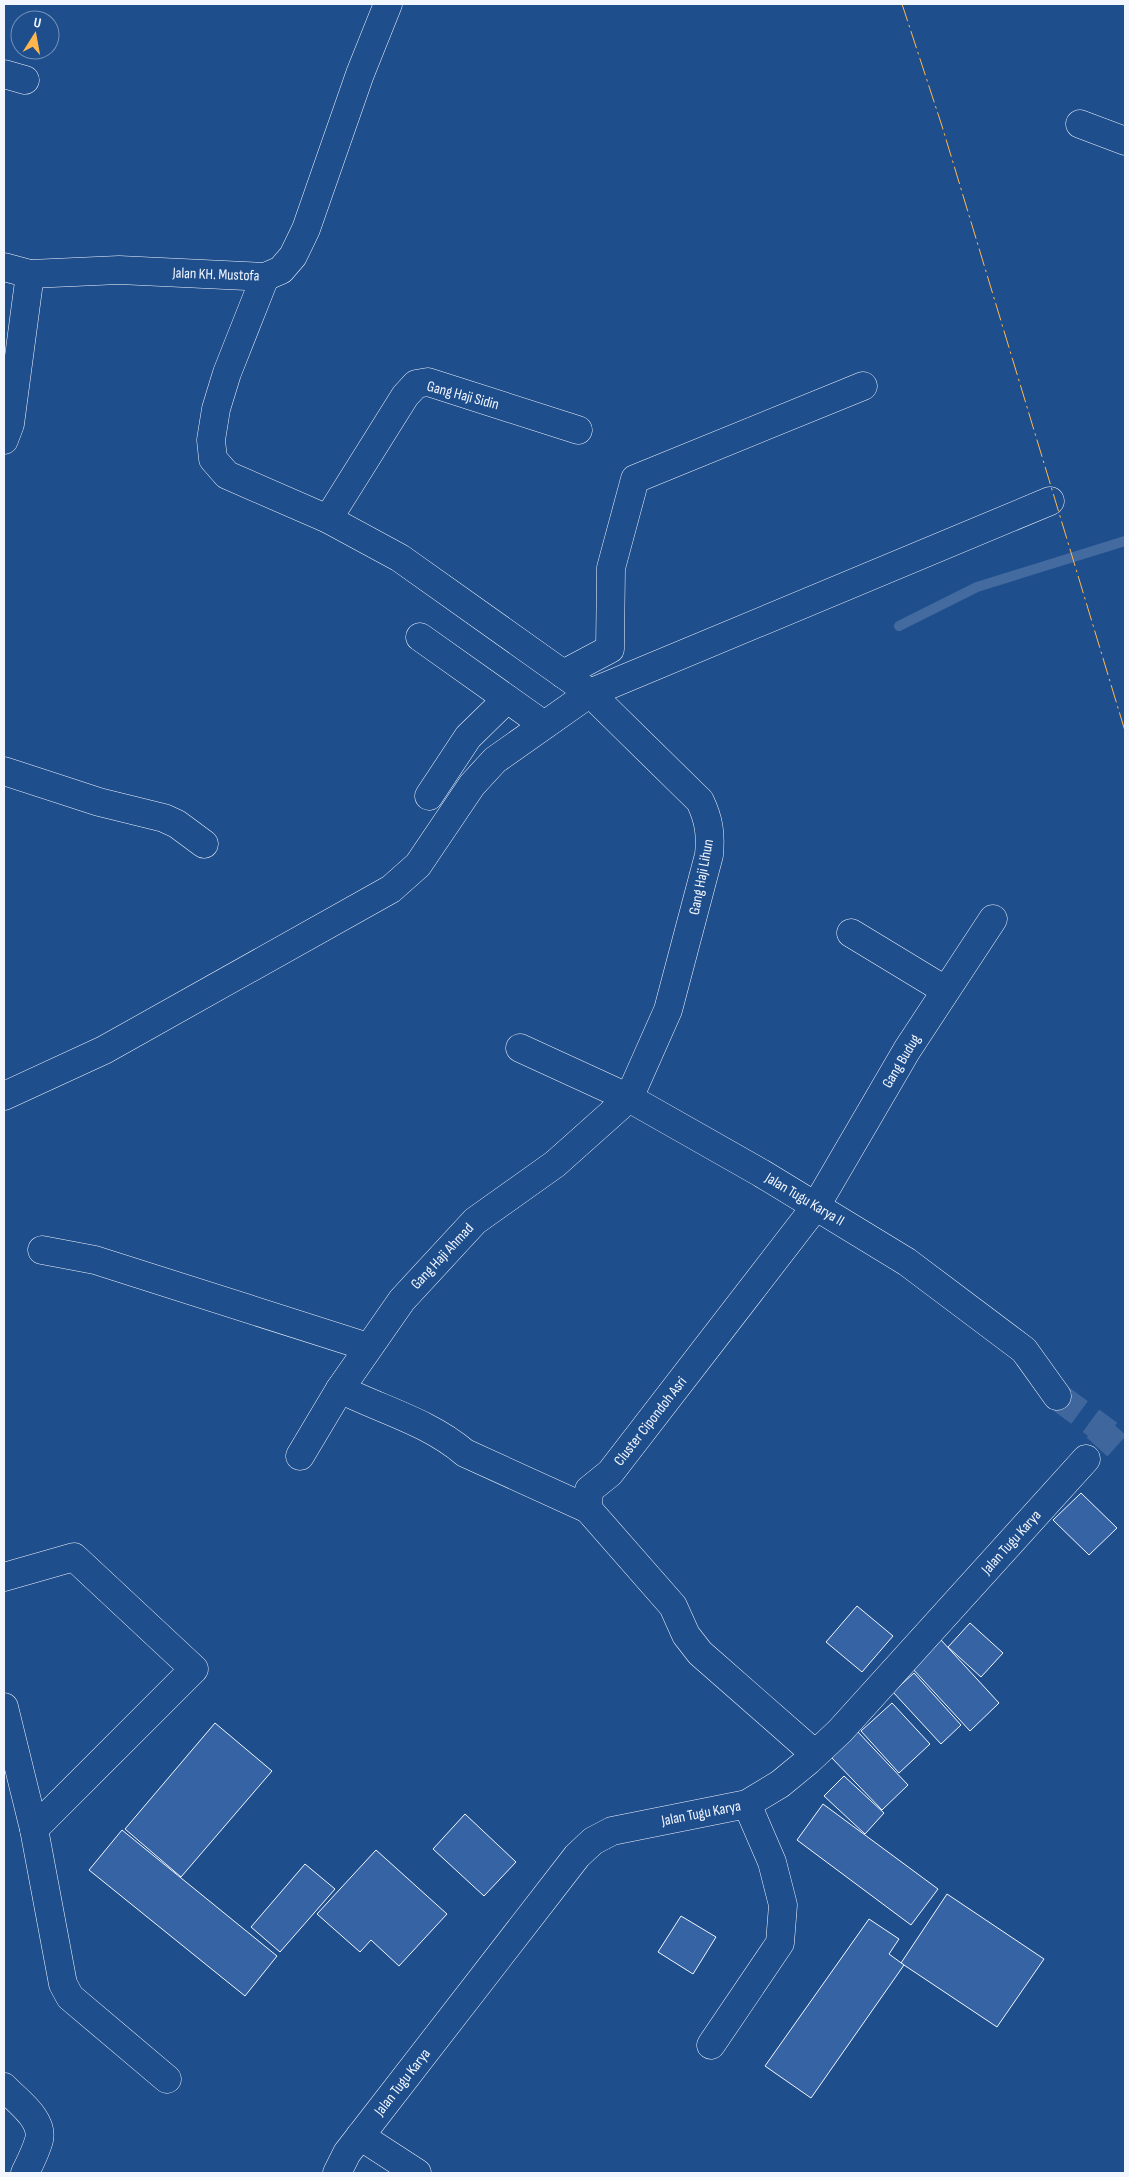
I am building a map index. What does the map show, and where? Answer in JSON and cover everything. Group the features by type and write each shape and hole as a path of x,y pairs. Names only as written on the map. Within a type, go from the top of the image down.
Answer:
{"street":[{"name":"Jalan KH. Mustofa","path":"4,267 30,274 119,270 265,277 281,270 293,256 306,229 360,74 388,4"},
{"path":"1080,124 1125,141"},
{"path":"4,440 10,424 30,274"},
{"name":"Gang Haji Lihun","path":"265,277 227,373 216,409 211,440 213,459 227,475 328,519 400,558 590,693 700,801 708,819 711,835 709,855 668,1010 629,1098"},
{"name":"Gang Haji Sidin","path":"328,519 405,396 416,384 428,382 578,430"},
{"path":"563,674 610,649 611,568 635,479 863,386"},
{"path":"4,1096 104,1050 390,889 418,865 472,785 495,760 590,693 1050,501"},
{"path":"420,636 544,725"},
{"path":"429,796 468,737 507,699"},
{"path":"4,771 99,802 164,818 177,824 204,844"},
{"name":"Gang Budug","path":"816,1206 907,1050 993,919"},
{"path":"851,934 945,990"},
{"name":"Jalan Tugu Karya II","path":"520,1048 629,1098 816,1206 907,1262 1024,1350 1057,1396"},
{"name":"Gang Haji Ahmad","path":"300,1456 340,1389 402,1300 475,1221 555,1164 629,1098"},
{"name":"Cluster Cipondoh Asri","path":"588,1509 589,1490 610,1473 816,1206"},
{"path":"42,1250 95,1260 368,1347"},
{"path":"340,1389 371,1405 413,1420 451,1441 465,1453 588,1509 673,1606 686,1635 700,1653 815,1754"},
{"name":"Jalan Tugu Karya","path":"337,2173 347,2153 577,1856 593,1841 612,1831 747,1804 780,1784 840,1731 1086,1459"},
{"path":"4,1577 74,1557 194,1669 34,1829"},
{"path":"4,1707 34,1829 63,1984 70,1997 167,2079"},
{"path":"710,2045 780,1943 783,1905 772,1862 757,1823 747,1804"},
{"path":"4,2087 36,2120 39,2129 39,2139 25,2173"},
{"path":"360,2136 417,2173"}],"building":[{"path":"1081,1493 1117,1528 1089,1555 1053,1520"},
{"path":"857,1606 893,1636 862,1672 826,1642"},
{"path":"970,1623 1003,1653 981,1677 948,1647"},
{"path":"941,1640 999,1703 970,1731 911,1667"},
{"path":"914,1673 961,1725 941,1744 893,1692"},
{"path":"892,1703 930,1744 899,1773 861,1731"},
{"path":"215,1723 272,1771 181,1877 125,1829"},
{"path":"857,1731 908,1785 882,1810 830,1756"},
{"path":"844,1776 884,1813 865,1834 824,1796"},
{"path":"823,1804 938,1889 911,1925 797,1840"},
{"path":"465,1814 516,1862 484,1896 433,1849"},
{"path":"122,1830 277,1956 245,1996 89,1870"},
{"path":"376,1850 447,1914 399,1966 371,1940 360,1952 317,1914"},
{"path":"305,1864 335,1889 280,1952 251,1927"},
{"path":"947,1894 1044,1959 997,2027 901,1963"},
{"path":"681,1916 716,1937 693,1974 658,1952"},
{"path":"869,1919 899,1939 889,1954 904,1965 811,2098 765,2066"}],"waterway":[{"path":"899,626 977,587 1125,541"}],"tunnel":[{"path":"1057,1396 1109,1434"},
{"path":"1097,1447 1125,1416"}],"power":[{"path":"902,4 942,126 1125,731"}]}
